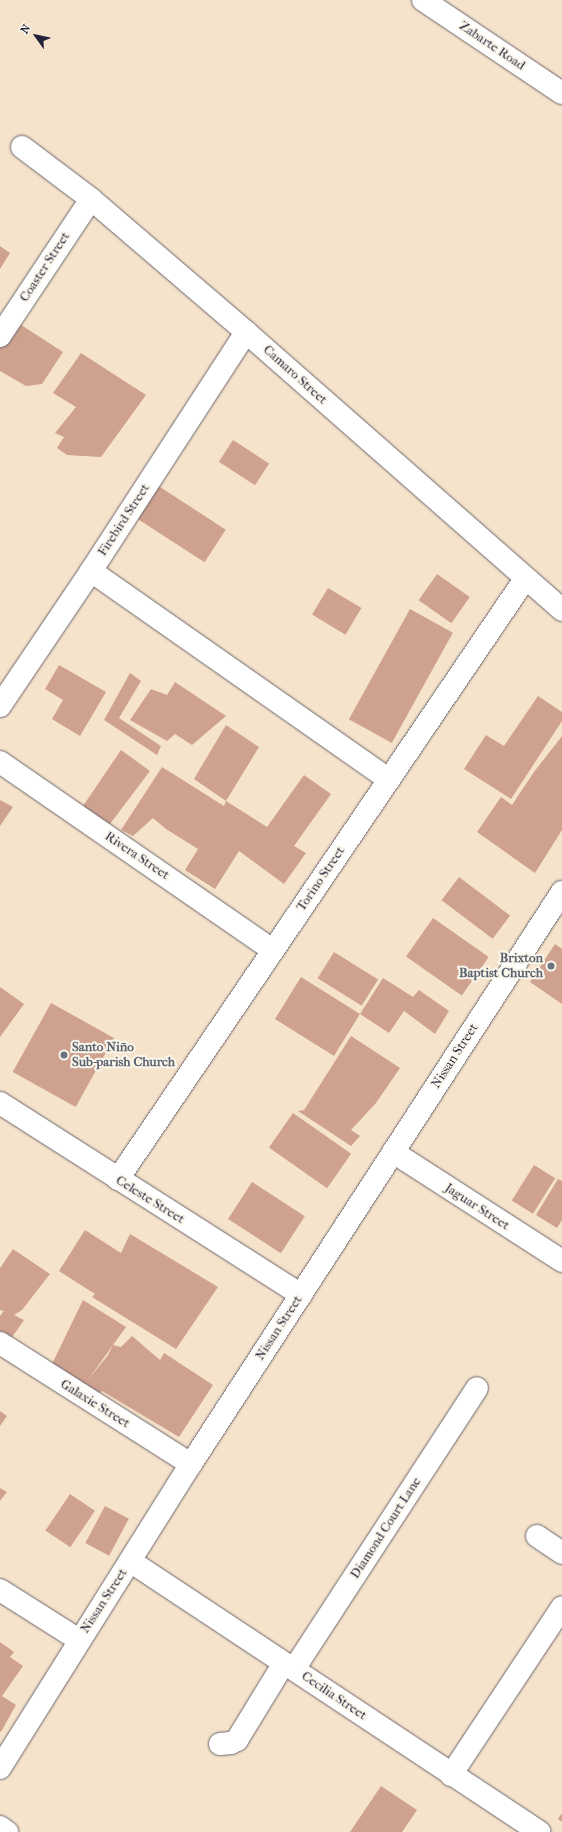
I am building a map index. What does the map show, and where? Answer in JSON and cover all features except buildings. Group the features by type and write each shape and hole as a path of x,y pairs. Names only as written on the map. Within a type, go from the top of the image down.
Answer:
{"street":[{"name":"Zabarte Road","path":"423,0 562,93"},
{"name":"Camaro Street","path":"22,147 91,199 246,332 562,610"},
{"name":"Coaster Street","path":"0,336 91,199"},
{"name":"Firebird Street","path":"0,706 91,571 246,332"},
{"path":"91,571 389,780"},
{"name":"Torino Street","path":"118,1179 525,579"},
{"name":"Rivera Street","path":"0,762 273,950"},
{"name":"Nissan Street","path":"0,1768 190,1464 562,892"},
{"name":"Celeste Street","path":"0,1104 301,1295"},
{"name":"Jaguar Street","path":"393,1152 562,1261"},
{"name":"Galaxie Street","path":"0,1344 190,1464"},
{"name":"Diamond Court Lane","path":"220,1744 232,1743 237,1740 289,1666 477,1388"},
{"path":"537,1536 562,1552"},
{"name":"Cecilia Street","path":"130,1561 539,1832"},
{"path":"0,1590 79,1640"},
{"path":"451,1775 562,1607"},
{"path":"0,1827 7,1832"}],"place":[{"name":"Brixton Baptist Church","path":"551,966"},
{"name":"Santo Niño Sub-parish Church","path":"64,1055"}]}
